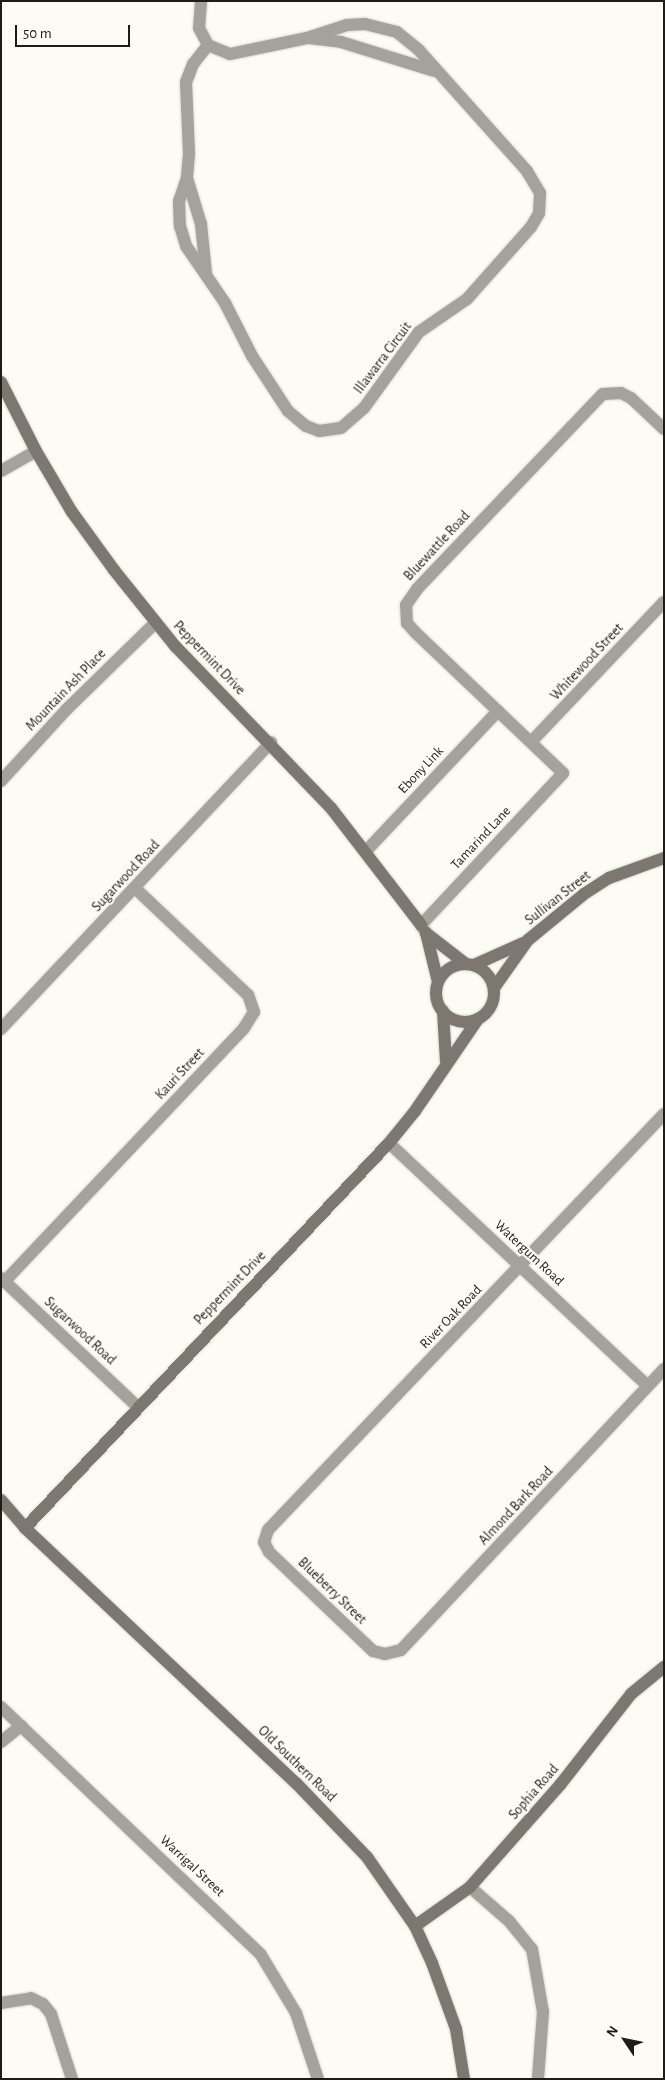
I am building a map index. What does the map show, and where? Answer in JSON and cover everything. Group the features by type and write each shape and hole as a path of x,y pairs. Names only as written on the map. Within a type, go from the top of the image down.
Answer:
{"street":[{"path":"201,1 199,28 208,45"},
{"name":"Illawarra Circuit","path":"347,25 387,28 408,39 536,183 540,194 539,213 467,299 419,332 353,421 341,428 319,431 296,420 270,386 206,273 186,246 180,226 179,201 186,178 190,127 186,82 193,64 208,45 230,54 307,38 347,25"},
{"name":"Illawarra Circuit","path":"307,38 341,42 436,72"},
{"name":"Illawarra Circuit","path":"186,178 201,224 206,273"},
{"name":"Peppermint Drive","path":"1,382 36,451 72,512 155,623 206,679 271,742 367,850 424,929 470,965"},
{"name":"Bluewattle Road","path":"563,773 407,623 404,614 410,598 603,394 621,393 630,398 664,429"},
{"path":"1,471 36,451"},
{"name":"Whitewood Street","path":"531,742 664,602"},
{"name":"Mountain Ash Place","path":"1,781 66,709 155,623"},
{"name":"Ebony Link","path":"367,850 498,711"},
{"name":"Sugarwood Road","path":"1,1029 271,742"},
{"name":"Tamarind Lane","path":"424,929 563,773"},
{"name":"Sullivan Street","path":"470,965 528,940 609,878 664,858"},
{"name":"Kauri Street","path":"3,1279 244,1028 254,1012 248,995 135,888"},
{"name":"Peppermint Drive","path":"424,929 438,982"},
{"name":"Sullivan Street","path":"494,988 528,940"},
{"path":"470,965 487,974 494,988 491,1006 478,1019 459,1021 443,1011 437,998 438,982 449,969 470,965"},
{"name":"Peppermint Drive","path":"443,1011 446,1061"},
{"name":"Peppermint Drive","path":"25,1528 389,1143 434,1085 446,1061 478,1019"},
{"name":"River Oak Road","path":"264,1542 268,1530 522,1266 664,1114"},
{"name":"Watergum Road","path":"389,1143 648,1386"},
{"name":"Sugarwood Road","path":"3,1279 138,1407"},
{"name":"Almond Bark Road","path":"385,1654 401,1650 421,1630 664,1369"},
{"name":"Old Southern Road","path":"1,1500 25,1528 338,1825 388,1884 415,1926 450,2011 464,2079"},
{"name":"Old Southern Road","path":"1,1513 25,1528"},
{"name":"Blueberry Street","path":"264,1542 269,1552 373,1651 385,1654"},
{"name":"Sophia Road","path":"415,1926 470,1887 560,1785 631,1694 664,1667"},
{"name":"Warrigal Street","path":"1,1707 261,1955 296,2013 318,2079"},
{"path":"1,1742 21,1726"},
{"path":"470,1887 509,1920 532,1950 543,2012 538,2079"},
{"path":"1,2003 31,1998 43,2004 51,2014 72,2079"}]}
